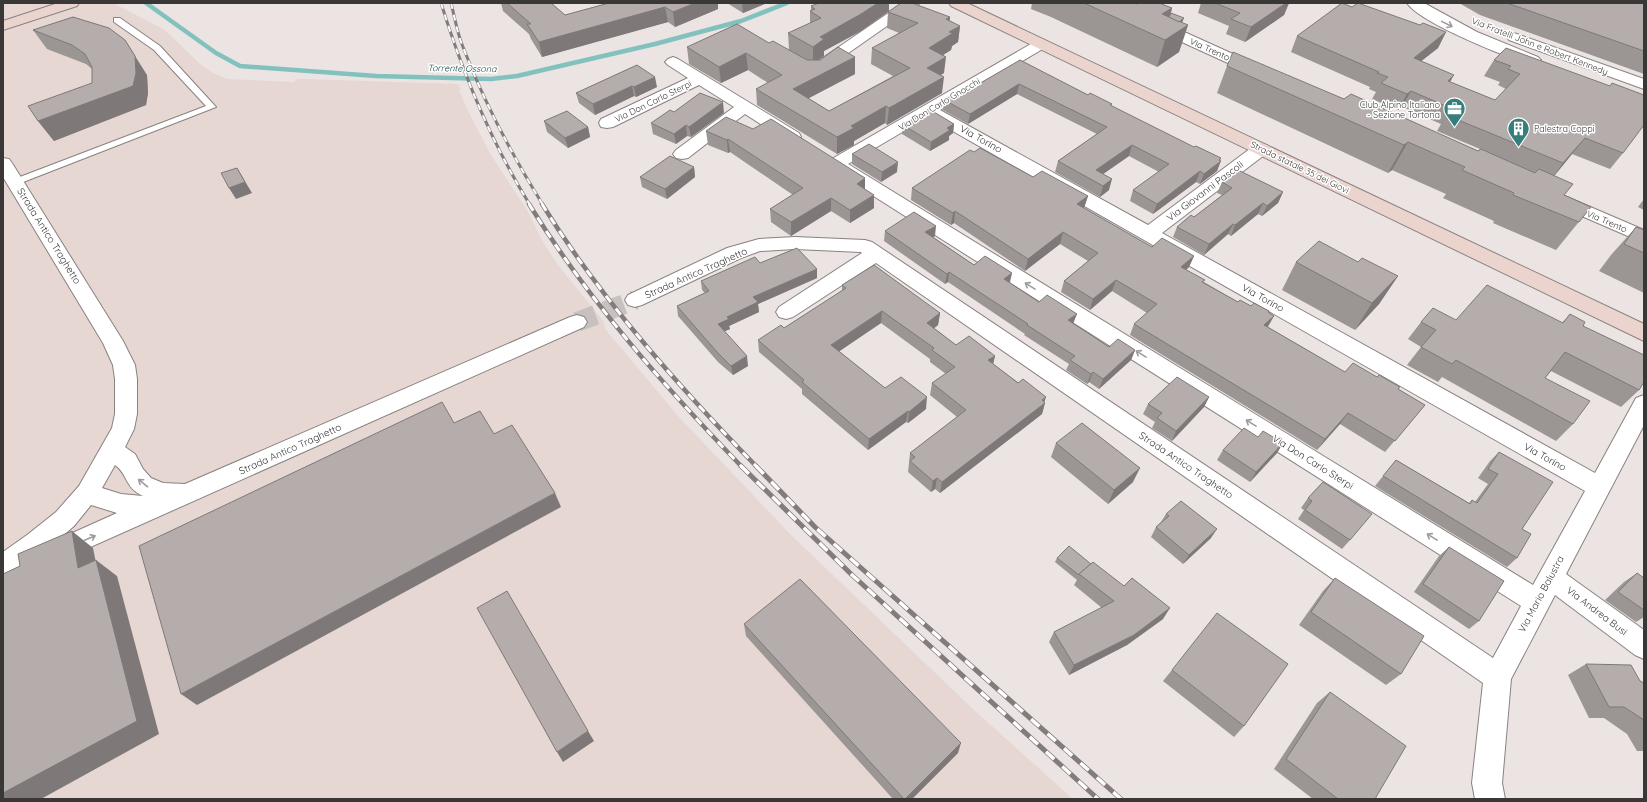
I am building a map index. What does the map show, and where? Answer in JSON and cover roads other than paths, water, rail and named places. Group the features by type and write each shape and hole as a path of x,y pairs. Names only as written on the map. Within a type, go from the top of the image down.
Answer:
{"main road":[{"path":"3,26 72,3"},
{"name":"Strada statale 35 dei Giovi","path":"956,3 1644,333"},
{"path":"3,21 42,12"}],"street":[{"path":"806,68 813,72 913,3"},
{"name":"Via Trento","path":"1108,3 1275,78"},
{"name":"Via Fratelli John e Robert Kennedy","path":"1414,3 1434,17 1446,23 1527,58 1548,65"},
{"name":"Via Fratelli John e Robert Kennedy","path":"1438,3 1492,28 1540,47 1644,84"},
{"name":"Via Don Carlo Gnocchi","path":"830,160 928,110 1041,44"},
{"path":"1527,58 1540,47"},
{"name":"Via Don Carlo Sterpi","path":"673,62 803,144"},
{"name":"Via Fratelli John e Robert Kennedy","path":"1585,78 1644,99"},
{"name":"Via Don Carlo Sterpi","path":"607,122 699,79"},
{"path":"682,154 744,107"},
{"name":"Via Torino","path":"928,110 1598,487"},
{"name":"Via Giovanni Pascoli","path":"1149,234 1261,149"},
{"name":"Via Don Carlo Sterpi","path":"830,160 1537,602"},
{"name":"Strada Antico Traghetto","path":"3,163 113,341 124,365 127,390 126,414 123,429 88,493 64,519 36,543 3,566"},
{"name":"Via Trento","path":"1543,193 1644,237"},
{"name":"Strada Antico Traghetto","path":"635,300 734,253 759,245 795,243 865,246 1497,677"},
{"path":"786,312 875,254"},
{"name":"Strada Antico Traghetto","path":"3,576 577,322"},
{"name":"Via Mario Balustra","path":"1490,799 1487,783 1497,677 1644,404"},
{"path":"112,450 127,461 135,476 143,485 161,493 193,493"},
{"path":"88,493 114,504 138,507 159,504 193,493"},
{"name":"Via Andrea Busi","path":"1550,577 1644,646"}],"lane":[{"name":"Strada Antico Traghetto","path":"15,182 212,107 157,48 117,20"}],"waterway":[{"name":"Torrente Ossona","path":"146,3 216,53 240,66 376,76 491,79 517,76 655,44 741,21 787,3"}],"tunnel":[{"path":"577,322 635,300"}],"railway":[{"path":"441,3 459,56 479,107 503,157 530,205"},
{"path":"451,3 461,42 489,108 520,167 543,205"},
{"path":"529,204 576,274 628,341 684,405 742,467"},
{"path":"542,204 589,274 642,341 757,467"},
{"path":"756,466 815,527 1121,799"},
{"path":"742,467 851,574 1098,799"}],"place":[{"name":"Club Alpino Italiano - Sezione Tortona","path":"1455,128"},
{"name":"Palestra Coppi","path":"1519,148"}]}
